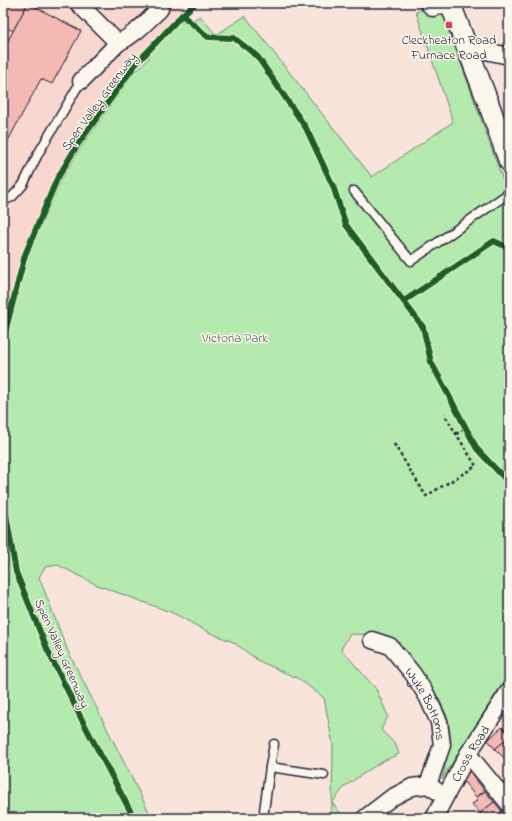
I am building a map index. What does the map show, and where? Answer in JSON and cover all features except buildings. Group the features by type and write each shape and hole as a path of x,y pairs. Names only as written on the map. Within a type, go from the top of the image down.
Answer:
{"street":[{"path":"78,3 118,43"},
{"path":"428,3 433,8 449,3 467,47 509,161"},
{"path":"81,81 118,43 126,39 164,6"},
{"path":"467,47 509,56"},
{"name":"Wyke Bottoms","path":"372,640 390,646 413,674 427,696 439,722 442,745 428,785"},
{"name":"Cross Road","path":"434,818 468,754 507,701"},
{"path":"468,754 509,804"},
{"path":"365,818 391,798 412,788 428,785 446,797"}],"lane":[{"path":"3,201 12,197 24,184 38,154 81,81"},
{"path":"354,192 411,261 509,193"},
{"path":"263,818 274,744"},
{"path":"270,767 324,775"}],"path":[{"path":"394,444 409,465 426,496 476,466 444,414"},
{"path":"463,421 470,435"},
{"path":"457,435 466,428"},
{"path":"5,507 4,514 7,521"}],"shaded area":[{"path":"3,3 190,3 126,69 75,142 55,176 42,202 22,254 3,323"}],"green space":[{"name":"Victoria Park","path":"427,8 432,12 444,16 509,197 509,673 442,779 451,742 448,718 440,701 414,664 376,635 350,634 341,649 376,689 388,716 381,730 396,745 399,754 381,762 345,786 332,803 333,745 324,698 299,679 259,661 233,642 208,632 173,613 97,585 58,565 45,567 39,577 67,649 152,818 3,818 3,326 27,258 61,180 81,147 136,70 138,70 149,58 149,55 177,23 182,21 188,23 200,16 216,35 245,16 372,177 453,122 416,12"},
{"path":"332,803 345,818 330,818"}],"cycle path":[{"name":"Spen Valley Greenway","path":"3,340 25,255 57,179 78,144 135,65 182,15 196,3"},
{"path":"182,15 208,37 234,38 257,56 306,128 333,186 346,225 423,327 431,362 477,449 509,483"},
{"path":"404,301 494,241 509,248"},
{"name":"Spen Valley Greenway","path":"3,486 6,514 16,572 47,649 81,718 134,818"}],"place":[{"name":"Cleckheaton Road Furnace Road","path":"449,25"}]}
